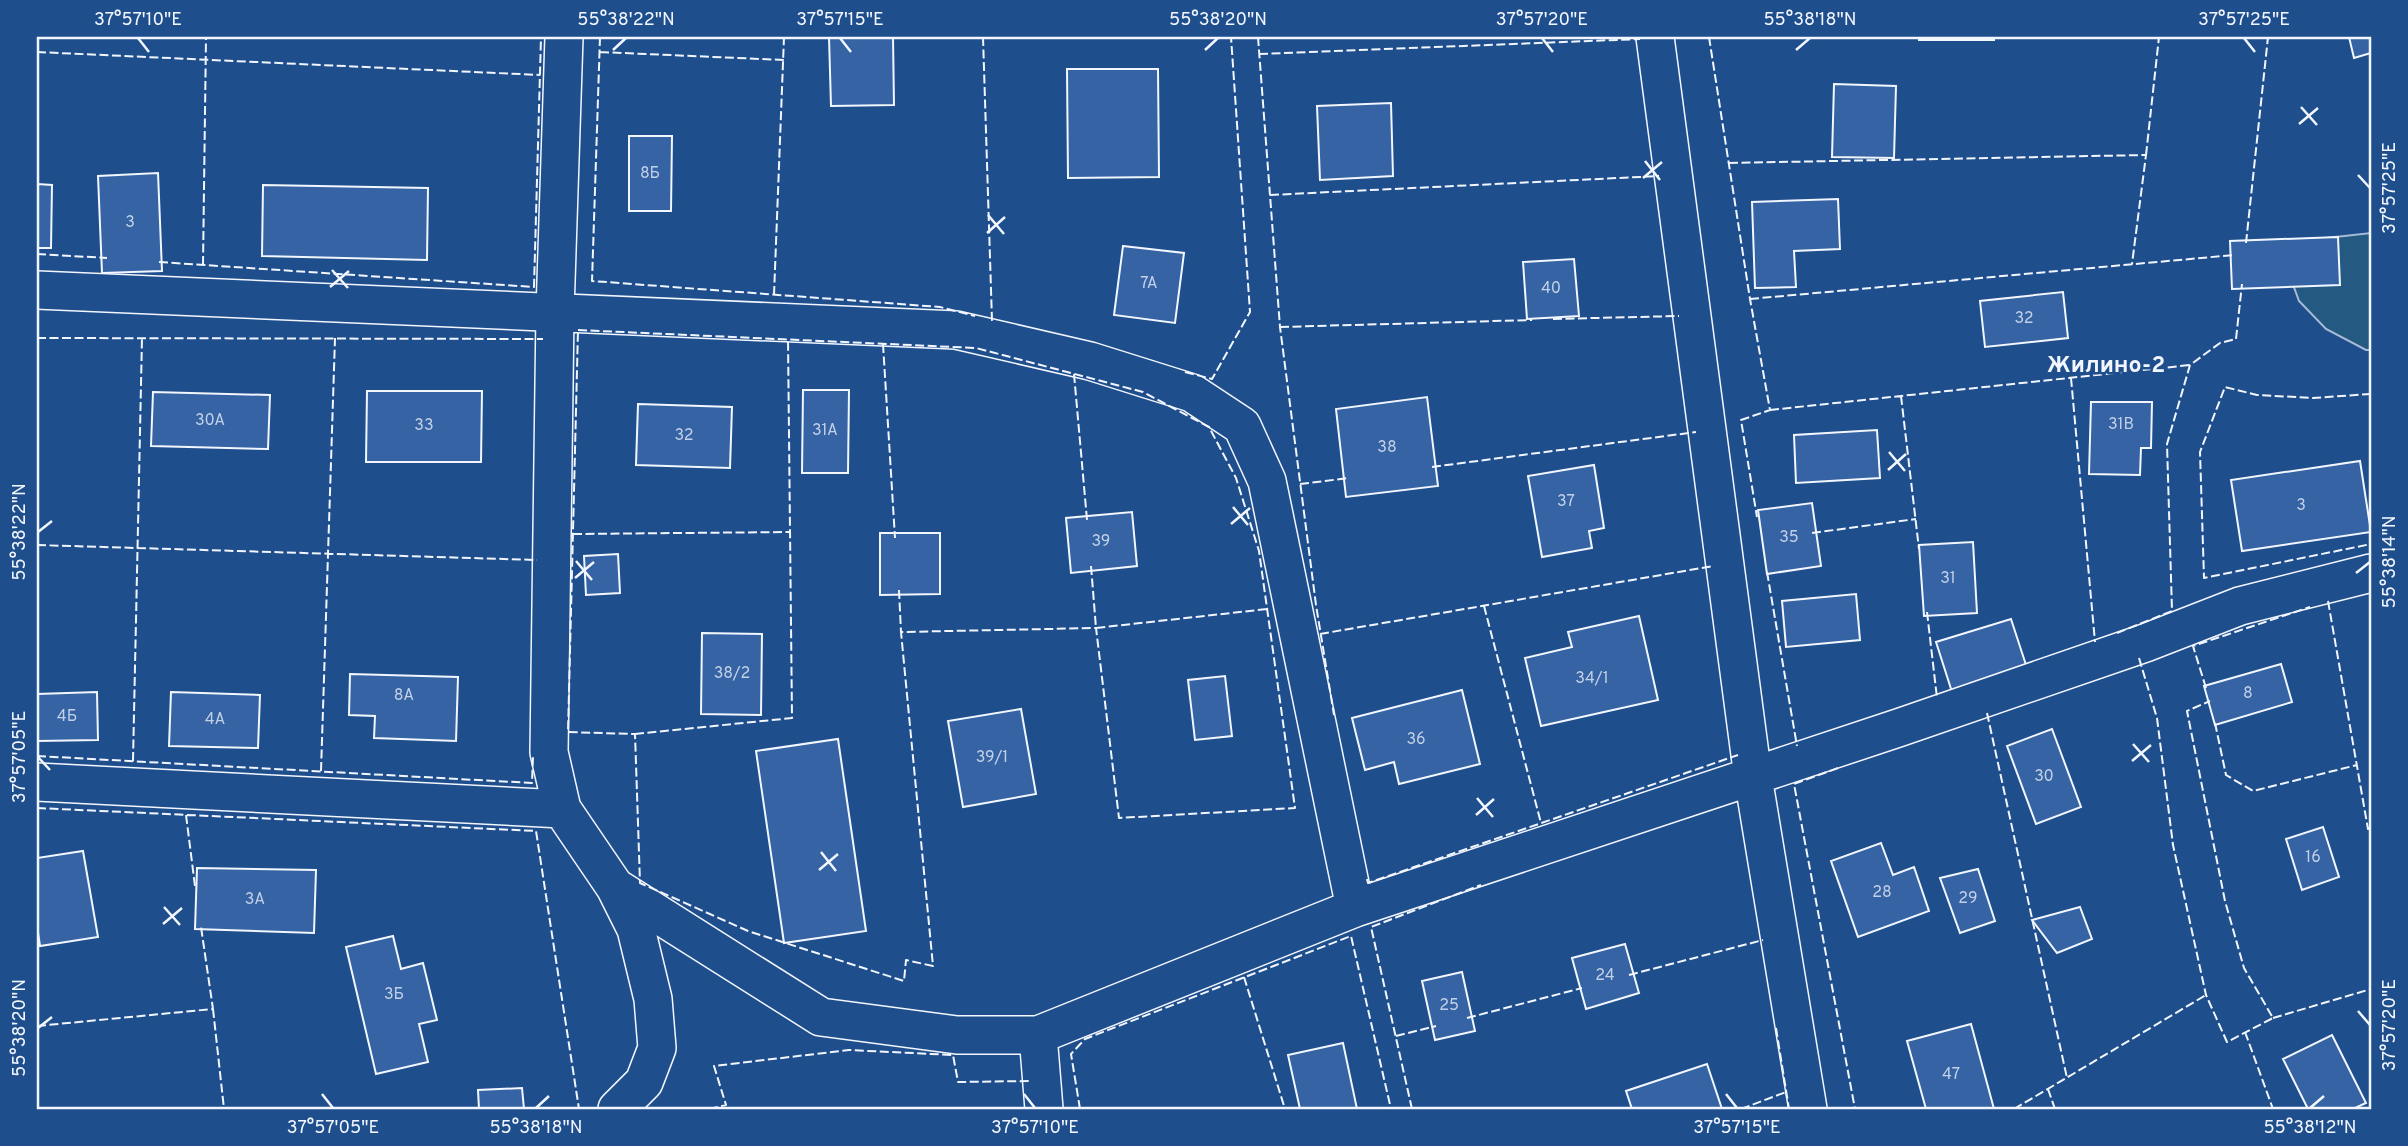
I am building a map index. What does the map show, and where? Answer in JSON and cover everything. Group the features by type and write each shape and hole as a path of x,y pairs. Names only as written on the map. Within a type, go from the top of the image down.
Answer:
{"street":[{"path":"564,37 555,312 549,752 562,809 615,887 636,929 653,999 657,1048 644,1082 617,1109"},
{"path":"1656,37 1753,777 1808,1109"},
{"path":"37,290 956,330 1090,361 1192,393 1242,426 1267,481 1354,908"},
{"path":"615,887 821,1017 957,1035 1038,1035 1354,908 1753,777 2145,643 2240,606 2371,573"},
{"path":"37,782 562,809"},
{"path":"1038,1035 1044,1109"}],"shaded area":[{"path":"2371,233 2371,350 2366,350 2326,329 2299,301 2291,279 2326,238"}],"building":[{"path":"829,37 893,37 894,105 831,106"},
{"path":"1919,37 1994,37 1994,40 1919,40"},
{"path":"2349,37 2371,37 2371,53 2354,58"},
{"path":"1067,69 1158,69 1159,177 1068,178"},
{"path":"1834,84 1896,86 1894,158 1832,157"},
{"path":"1391,103 1393,176 1320,180 1317,106"},
{"path":"629,136 672,136 671,211 629,211"},
{"path":"158,173 162,271 102,273 98,176"},
{"path":"37,184 52,185 51,248 37,248"},
{"path":"263,185 428,188 427,260 262,256"},
{"path":"1838,199 1840,249 1794,251 1796,287 1755,288 1752,202"},
{"path":"2338,237 2340,285 2232,289 2230,241"},
{"path":"1123,246 1184,253 1175,323 1114,315"},
{"path":"1574,259 1579,316 1527,319 1523,262"},
{"path":"2063,292 2068,338 1985,347 1980,301"},
{"path":"803,390 849,390 848,473 802,473"},
{"path":"367,391 482,391 481,462 366,462"},
{"path":"153,392 270,395 268,449 151,446"},
{"path":"1427,397 1438,486 1346,497 1336,409"},
{"path":"2091,402 2152,402 2151,448 2141,448 2140,475 2089,474"},
{"path":"638,404 732,407 730,468 636,465"},
{"path":"1877,430 1880,478 1796,483 1794,435"},
{"path":"2360,461 2371,532 2242,551 2231,480"},
{"path":"1594,465 1604,528 1589,531 1592,548 1542,557 1528,476"},
{"path":"1812,503 1821,566 1767,574 1758,510"},
{"path":"1132,512 1137,566 1071,573 1066,518"},
{"path":"880,533 940,533 940,594 880,595"},
{"path":"1973,542 1977,613 1924,616 1919,545"},
{"path":"618,554 620,593 586,595 584,556"},
{"path":"1856,594 1860,640 1786,647 1782,601"},
{"path":"1639,616 1658,700 1541,726 1525,658 1572,647 1568,632"},
{"path":"2011,619 2027,668 1952,692 1936,642"},
{"path":"702,633 762,634 761,715 701,714"},
{"path":"2281,664 2292,702 2215,725 2204,686"},
{"path":"350,674 458,677 456,741 374,738 375,716 349,715"},
{"path":"1225,676 1232,736 1195,740 1188,680"},
{"path":"1462,690 1480,764 1399,784 1394,762 1365,770 1352,718"},
{"path":"97,692 98,740 37,741 37,694"},
{"path":"171,692 260,695 258,748 169,746"},
{"path":"1021,709 1036,794 963,807 948,721"},
{"path":"2052,729 2081,807 2036,824 2007,746"},
{"path":"838,739 866,931 784,943 756,751"},
{"path":"2323,827 2339,877 2302,890 2286,839"},
{"path":"1881,843 1893,875 1914,867 1929,911 1858,937 1831,861"},
{"path":"83,851 98,937 40,946 37,926 37,858"},
{"path":"197,868 316,870 314,933 195,929"},
{"path":"1978,869 1995,921 1960,933 1940,878"},
{"path":"2080,907 2092,939 2057,953 2032,920"},
{"path":"393,936 401,969 423,963 437,1020 419,1024 428,1062 376,1074 346,947"},
{"path":"1625,944 1639,993 1586,1009 1572,958"},
{"path":"1462,972 1475,1031 1435,1040 1422,981"},
{"path":"1971,1024 1994,1109 1926,1109 1907,1041"},
{"path":"2332,1035 2366,1103 2353,1109 2308,1109 2283,1059"},
{"path":"1343,1043 1357,1109 1300,1109 1288,1055"},
{"path":"1707,1064 1722,1109 1632,1109 1626,1091"},
{"path":"522,1088 524,1109 479,1109 478,1090"}],"fence":[{"path":"203,265 206,37"},
{"path":"159,262 534,287 541,37"},
{"path":"600,37 592,281 940,307 975,316"},
{"path":"774,295 784,37"},
{"path":"983,37 992,321"},
{"path":"1185,372 1212,379 1250,312 1231,37"},
{"path":"1258,37 1280,327 1316,605 1334,715"},
{"path":"1709,37 1770,410 1741,420 1757,517"},
{"path":"2146,155 2159,37"},
{"path":"2246,243 2268,37"},
{"path":"1259,54 1640,39"},
{"path":"37,52 540,75"},
{"path":"600,52 784,60"},
{"path":"1729,163 2146,155 2132,264"},
{"path":"1270,195 1659,176"},
{"path":"37,254 107,258"},
{"path":"1750,299 2234,255"},
{"path":"2117,633 2172,611 2167,444 2190,365 2220,343 2236,339 2242,284"},
{"path":"1553,319 1679,316"},
{"path":"1280,327 1532,320"},
{"path":"578,330 976,348 1143,392 1209,427 1236,478 1259,551 1295,808 1119,818 1096,628 901,632 933,966 906,960 904,981 748,931 640,883 635,734 568,732 578,330"},
{"path":"37,338 543,339"},
{"path":"133,761 142,338"},
{"path":"321,771 335,338"},
{"path":"635,734 792,718 788,340"},
{"path":"883,344 895,538"},
{"path":"1770,410 2190,365"},
{"path":"1074,374 1087,520"},
{"path":"2071,378 2095,642"},
{"path":"2371,394 2313,398 2257,395 2225,387 2200,452 2204,578 2371,544"},
{"path":"1901,396 1919,549"},
{"path":"1432,467 1696,432"},
{"path":"1300,484 1349,478"},
{"path":"1812,533 1916,519"},
{"path":"573,534 790,532"},
{"path":"37,545 537,560"},
{"path":"1091,566 1096,628 1267,609"},
{"path":"1320,634 1713,566"},
{"path":"1767,572 1797,746"},
{"path":"899,590 901,632"},
{"path":"2328,601 2368,829 2371,828"},
{"path":"1484,606 1541,823"},
{"path":"2206,688 2193,646 2310,607"},
{"path":"1927,612 1937,698"},
{"path":"2139,658 2157,718 2173,845 2206,995 2227,1042 2273,1018 2244,968 2225,901 2187,711 2210,701"},
{"path":"1987,713 2067,1078"},
{"path":"2215,723 2226,775 2253,791 2357,765"},
{"path":"1367,879 1368,883 1738,755"},
{"path":"37,756 532,783 533,757"},
{"path":"1838,768 1794,784 1855,1109"},
{"path":"37,808 536,831 579,1109"},
{"path":"186,815 195,886"},
{"path":"1412,1109 1371,927 1481,885"},
{"path":"37,1026 213,1009 201,927"},
{"path":"1080,1109 1071,1054 1085,1039 1351,936 1391,1109"},
{"path":"1629,975 1763,940"},
{"path":"1244,977 1285,1109"},
{"path":"1467,1018 1582,988"},
{"path":"2273,1018 2371,989"},
{"path":"2014,1109 2206,995"},
{"path":"213,1009 224,1109"},
{"path":"1396,1036 1436,1026"},
{"path":"1776,1028 1789,1109"},
{"path":"2245,1032 2273,1109"},
{"path":"709,1109 726,1105 714,1066 849,1050 953,1055 958,1082 1029,1081"},
{"path":"2048,1089 2055,1109"},
{"path":"1741,1109 1786,1092"}],"district":[{"name":"Жилино-2","path":"2106,366"}]}
